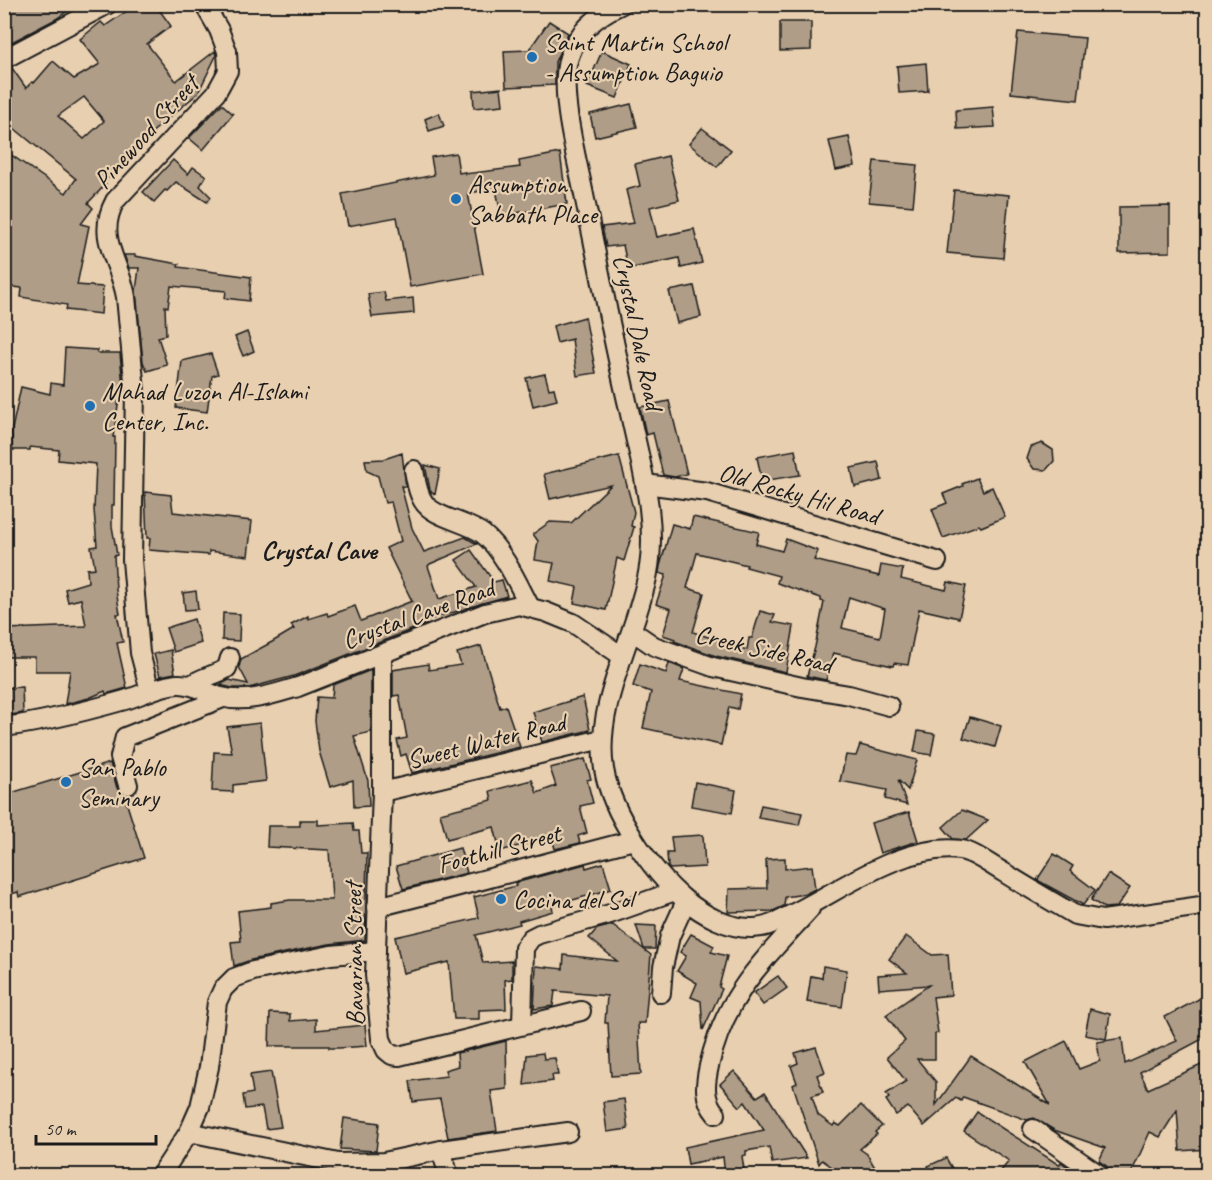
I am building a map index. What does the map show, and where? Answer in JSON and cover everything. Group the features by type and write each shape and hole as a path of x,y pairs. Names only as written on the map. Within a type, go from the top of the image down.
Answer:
{"street":[{"path":"4,59 108,4"},
{"name":"Pinewood Street","path":"150,692 140,653 132,560 135,460 134,379 124,284 109,248 106,224 115,201 216,93 228,71 227,51 219,30 204,4"},
{"name":"Crystal Dale Road","path":"622,4 603,13 582,32 569,57 566,87 574,146 598,272 651,520 652,548 648,575 632,631 622,656"},
{"path":"414,470 418,491 428,508 472,526 484,534 500,553 530,607"},
{"name":"Old Rocky Hil Road","path":"645,484 707,492 937,561"},
{"name":"Crystal Cave Road","path":"4,727 123,700 165,686 191,685 223,698 256,698 289,690 485,613 519,605 573,623 622,656"},
{"name":"Creek Side Road","path":"632,631 654,646 713,667 849,695 890,706"},
{"name":"Bavarian Street","path":"382,654 382,792 375,975 381,1039 386,1050 392,1055 399,1056 581,1011"},
{"path":"622,656 602,739 604,771 612,799 634,840 681,896 711,918 737,927 753,928 771,925 856,879 897,860 942,850 969,852 1076,915 1090,919 1103,920 1208,905"},
{"path":"191,685 201,677 218,674 227,668 230,658"},
{"path":"129,785 120,757 125,737 223,698"},
{"name":"Sweet Water Road","path":"382,792 602,739"},
{"name":"Foothill Street","path":"376,907 634,840"},
{"path":"661,993 663,967 681,896"},
{"path":"522,1025 524,948 531,938 610,914 681,896"},
{"path":"716,1114 706,1099 705,1086 712,1053 724,1018 757,966 818,901"},
{"path":"160,1176 189,1132 200,1107 209,1068 217,1002 223,989 234,978 253,971 331,955 376,951"},
{"path":"1033,1129 1101,1176"},
{"path":"189,1132 338,1163 384,1162 441,1150 568,1132"},
{"path":"441,1150 448,1176"}],"building":[{"path":"4,4 77,4 56,19 6,45 4,43"},
{"path":"137,4 155,4 171,26 147,44 176,81 215,51 216,56 198,93 142,141 88,203 93,208 81,224 89,226 77,285 103,287 101,314 66,310 67,305 21,297 22,288 4,286 4,150 66,193 76,179 4,120 4,70 12,68 26,88 32,82 34,83 53,61 74,79 100,64 80,39 101,22 105,26","holes":["84,97 104,121 84,139 58,116"]},
{"name":"Saint Martin School - Assumption Baguio","path":"549,21 568,33 555,62 555,85 506,87 504,51 529,50"},
{"path":"780,22 811,22 811,50 780,51"},
{"path":"1018,32 1085,38 1078,100 1011,93"},
{"path":"602,51 631,64 617,98 587,86"},
{"path":"926,63 928,91 899,93 897,66"},
{"path":"501,88 503,105 474,108 473,91"},
{"path":"222,104 233,114 203,150 189,138"},
{"path":"631,104 637,127 595,137 590,114"},
{"path":"993,107 995,127 957,129 956,110"},
{"path":"439,113 444,126 429,131 425,119"},
{"path":"702,128 731,150 717,167 689,144"},
{"path":"849,137 855,166 836,170 829,141"},
{"path":"456,153 459,173 465,172 465,174 520,167 519,161 560,153 567,204 517,213 517,217 502,220 496,189 468,193 483,274 410,287 397,217 348,226 342,194 434,175 431,157"},
{"path":"668,156 679,200 650,207 657,237 694,229 702,263 681,268 679,258 628,269 623,245 606,247 602,227 634,223 626,190 640,186 635,164"},
{"path":"173,160 188,174 193,167 206,176 200,186 211,197 207,202 176,182 154,202 143,192"},
{"path":"874,161 917,165 913,206 869,202"},
{"path":"954,190 1009,195 1003,258 947,253"},
{"path":"1170,206 1170,252 1119,253 1119,207"},
{"path":"124,255 179,264 178,267 251,277 249,301 225,298 226,291 171,286 168,307 165,306 166,335 158,337 167,365 147,371 143,362 136,291 139,268 129,268"},
{"path":"694,286 701,317 677,323 669,291"},
{"path":"384,292 386,301 413,298 414,313 372,317 368,294"},
{"path":"585,317 596,373 577,376 572,339 557,343 553,326"},
{"path":"247,332 254,351 243,356 235,337"},
{"path":"65,348 97,350 97,353 120,353 123,387 121,387 113,437 115,437 112,526 117,555 114,556 120,614 117,614 123,642 117,643 127,688 106,694 105,691 65,704 70,671 35,671 35,657 5,657 6,629 86,626 81,599 68,602 65,589 88,582 87,569 95,568 91,547 97,546 94,510 96,464 58,460 59,450 30,447 30,450 12,450 12,429 21,387 50,394 51,383 63,385"},
{"path":"211,354 218,374 212,376 207,412 176,408 182,361"},
{"path":"545,374 549,389 554,388 557,400 533,406 526,378"},
{"path":"669,401 687,474 675,477 663,475 653,433 646,435 640,407"},
{"path":"1042,443 1053,450 1054,461 1046,470 1034,469 1027,459 1031,447"},
{"path":"795,450 800,475 762,481 757,457"},
{"path":"402,453 406,487 401,486 412,528 424,552 465,537 477,544 428,566 439,599 476,587 456,560 471,550 494,582 502,580 507,596 425,621 426,624 294,676 249,688 220,685 229,680 248,684 239,667 241,659 294,629 291,625 308,616 308,619 327,613 328,616 355,606 361,621 412,601 386,548 401,541 391,502 385,503 378,476 367,471 365,460 384,459"},
{"path":"619,456 634,512 631,526 634,527 624,561 617,558 606,610 574,603 577,587 550,581 554,563 535,560 538,541 533,534 550,522 571,523 611,485 550,499 544,474"},
{"path":"878,462 882,480 855,487 851,468"},
{"path":"425,465 440,469 435,494 430,490"},
{"path":"977,478 983,491 992,487 1005,517 943,538 932,509 947,503 943,494"},
{"path":"145,492 171,495 173,512 252,521 248,556 209,551 209,555 149,550 150,538 147,538"},
{"path":"693,517 759,532 756,544 782,551 786,539 818,551 814,560 879,576 881,565 903,569 901,579 946,590 948,582 966,586 959,618 919,609 908,665 894,663 893,666 833,653 826,680 807,676 824,602 821,598 777,583 779,576 746,567 747,565 697,553 687,588 704,593 693,632 747,650 749,638 752,638 760,611 775,615 772,622 794,626 786,672 716,656 663,635 671,609 656,604 666,575 659,573 672,524 690,529","holes":["849,597 885,609 880,637 842,628"]},
{"path":"196,591 198,609 185,610 183,593"},
{"path":"223,613 240,614 239,641 222,640"},
{"path":"194,619 201,643 174,652 166,628"},
{"path":"481,646 500,708 506,706 520,747 412,773 406,754 401,756 397,740 407,738 399,695 393,696 393,670 428,664 429,670 461,665 457,653"},
{"path":"171,650 175,673 160,676 154,654"},
{"path":"669,663 684,669 680,681 741,694 738,709 729,707 721,745 643,728 651,692 633,686 640,664 666,673"},
{"path":"371,670 371,732 354,736 368,781 369,806 354,807 353,780 330,787 319,751 315,721 317,697 332,698 333,685"},
{"path":"22,687 23,713 4,716 4,688"},
{"path":"583,697 590,730 542,742 533,712"},
{"path":"970,717 1001,726 995,747 963,738"},
{"path":"260,723 266,781 233,785 233,792 212,791 214,752 232,753 227,727"},
{"path":"918,731 935,734 931,755 914,752"},
{"path":"860,745 917,760 908,790 898,780 907,805 885,799 887,790 840,781 846,755 856,756"},
{"path":"585,759 591,779 587,780 593,803 580,806 587,833 578,836 580,843 555,849 552,837 500,851 494,827 447,839 440,813 492,800 490,791 532,780 537,793 556,786 550,768"},
{"path":"110,763 117,788 124,795 144,858 19,897 18,892 4,896 4,869 10,868 4,848 4,795"},
{"path":"695,782 736,790 732,813 691,806"},
{"path":"761,805 802,813 799,825 758,818"},
{"path":"962,810 988,820 966,840 953,839 943,827"},
{"path":"909,812 918,841 880,853 871,823"},
{"path":"300,820 318,820 318,825 353,823 354,831 359,831 361,853 367,853 365,940 329,944 251,960 234,966 231,942 241,941 238,911 271,907 271,903 290,900 332,900 329,850 267,847 268,826 300,826"},
{"path":"703,835 705,867 670,869 668,867 667,853 673,853 671,837"},
{"path":"460,848 467,873 403,889 396,866"},
{"path":"1054,854 1073,866 1070,871 1095,890 1083,905 1037,880"},
{"path":"785,858 785,869 812,866 815,889 805,894 785,897 784,906 773,911 728,912 729,889 767,888 766,859"},
{"path":"603,863 611,889 552,906 553,911 519,921 520,924 476,935 483,963 512,961 512,979 505,980 506,1009 479,1010 479,1019 454,1019 449,962 403,973 395,937 479,918 474,897 585,864 586,868"},
{"path":"1108,874 1130,888 1117,907 1104,908 1091,900"},
{"path":"613,925 651,955 645,1023 638,1023 641,1074 611,1076 608,1023 605,1023 607,996 555,991 553,1006 534,1009 536,966 563,969 564,955 617,961 589,938 597,929"},
{"path":"636,925 656,926 655,949 644,949"},
{"path":"691,934 714,946 711,952 727,956 719,987 722,989 703,1030 701,1001 691,997 697,983 677,971 686,956 680,952"},
{"path":"906,936 932,955 948,954 951,995 933,997 938,1033 935,1034 935,1059 917,1059 936,1082 936,1105 971,1056 1050,1105 1025,1062 1066,1041 1079,1069 1100,1061 1097,1042 1122,1038 1125,1064 1177,1041 1165,1017 1208,994 1208,1015 1202,1017 1208,1027 1208,1036 1140,1072 1148,1089 1208,1062 1208,1149 1180,1151 1177,1110 1160,1137 1150,1132 1130,1176 1112,1176 1108,1167 1099,1161 1105,1148 1054,1130 1034,1118 1027,1120 963,1097 961,1101 956,1098 924,1126 908,1107 896,1115 886,1100 889,1098 886,1094 906,1081 887,1057 905,1041 886,1015 929,985 879,989 878,975 907,973 889,959"},
{"path":"823,966 847,970 842,1007 807,1002 811,976 822,978"},
{"path":"778,976 787,988 763,1005 754,993"},
{"path":"1090,1009 1110,1014 1106,1039 1085,1035"},
{"path":"270,1013 290,1014 290,1021 316,1019 316,1030 365,1025 367,1046 329,1048 329,1046 269,1046"},
{"path":"506,1041 507,1089 491,1091 497,1131 448,1138 440,1099 413,1102 410,1081 447,1076 445,1070 458,1066 457,1053"},
{"path":"816,1047 825,1072 817,1075 823,1092 812,1096 818,1115 833,1126 835,1123 840,1126 861,1105 882,1126 875,1132 877,1134 860,1149 867,1154 880,1176 845,1176 822,1160 819,1164 793,1085 797,1083 791,1066 798,1063 795,1053"},
{"path":"543,1053 544,1059 555,1058 558,1075 552,1075 553,1081 524,1085 527,1055"},
{"path":"734,1071 757,1097 765,1092 807,1158 772,1163 769,1147 746,1151 746,1155 742,1156 745,1176 725,1176 723,1157 688,1164 685,1147 764,1130 745,1102 740,1107 720,1084"},
{"path":"271,1072 281,1127 266,1129 262,1107 245,1109 243,1095 253,1093 250,1075"},
{"path":"624,1099 628,1129 607,1132 603,1102"},
{"path":"977,1112 1059,1165 1061,1162 1080,1176 997,1176 1009,1161 964,1131"},
{"path":"344,1118 379,1123 376,1151 340,1149"},
{"path":"946,1158 953,1170 943,1176 933,1176 928,1166"}],"place":[{"name":"Saint Martin School - Assumption Baguio","path":"532,57"},
{"name":"Assumption Sabbath Place","path":"456,199"},
{"name":"Mahad Luzon Al-Islami Center, Inc.","path":"90,406"},
{"name":"San Pablo Seminary","path":"66,782"},
{"name":"Cocina del Sol","path":"501,899"}],"district":[{"name":"Crystal Cave","path":"319,550"}]}
